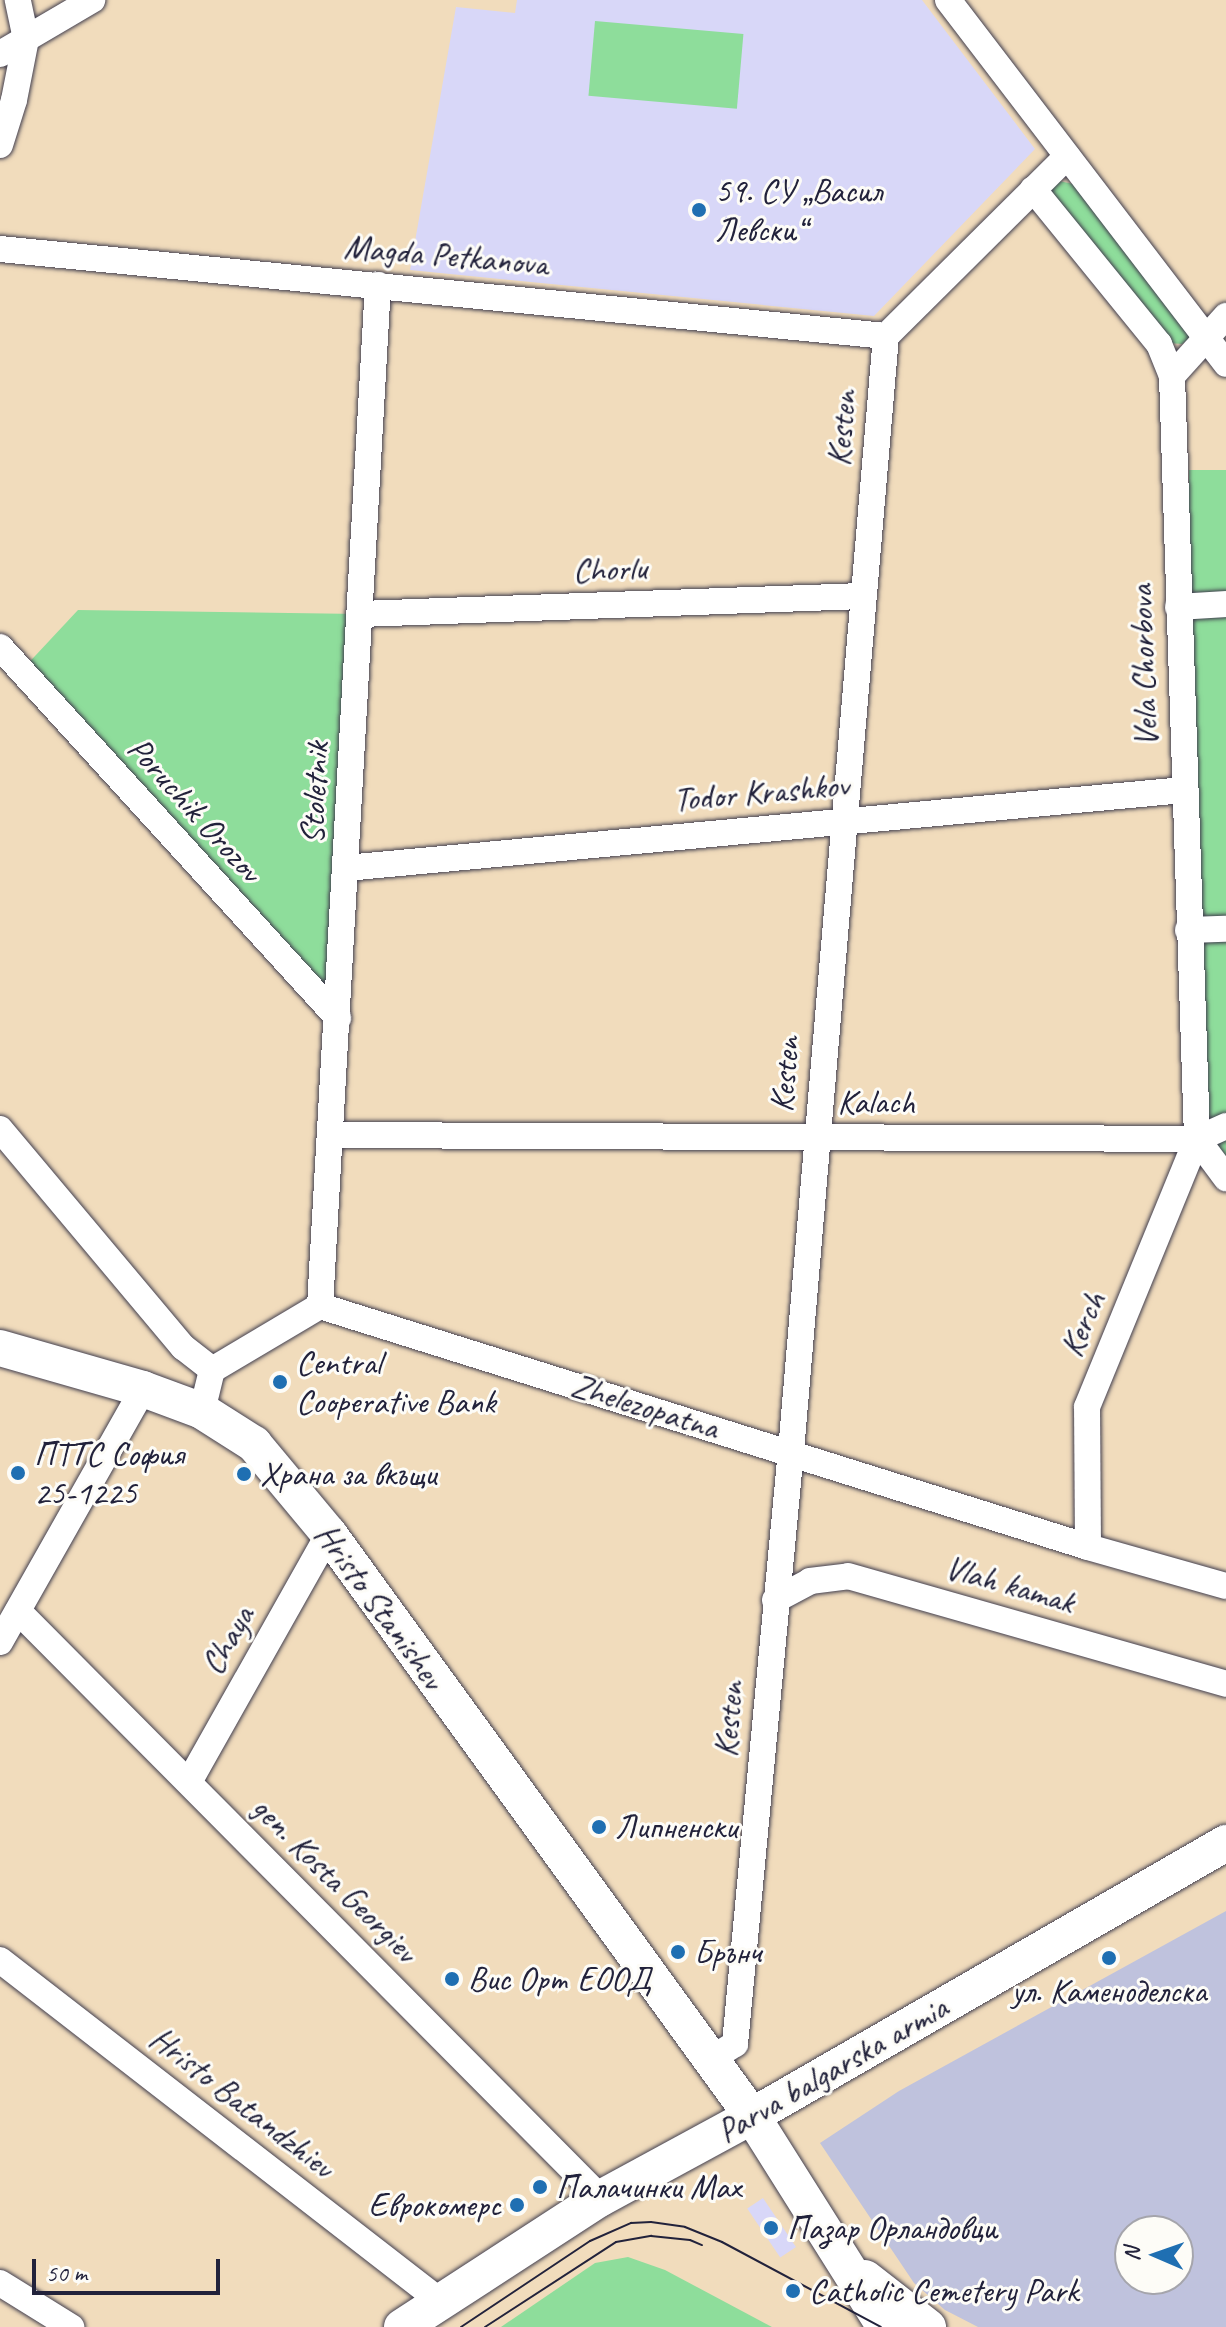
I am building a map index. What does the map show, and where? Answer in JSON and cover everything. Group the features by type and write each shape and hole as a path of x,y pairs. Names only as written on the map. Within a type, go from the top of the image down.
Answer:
{"street":[{"path":"0,145 14,100 26,39 18,0"},
{"path":"0,54 92,0"},
{"path":"948,0 1226,364"},
{"path":"886,336 1067,156"},
{"name":"Vela Chorbova","path":"1033,189 1159,344 1172,376 1183,790 1197,1139"},
{"name":"Magda Petkanova","path":"0,249 886,336"},
{"name":"Stoletnik","path":"320,1306 378,285"},
{"path":"1172,376 1226,316"},
{"name":"Kesten","path":"711,2059 735,2044 791,1451 815,1138 886,336"},
{"name":"Chorlu","path":"360,614 863,596"},
{"path":"1178,607 1226,604"},
{"name":"Poruchik Orozov","path":"0,647 338,1018"},
{"name":"Todor Krashkov","path":"346,868 1183,790"},
{"path":"1188,930 1226,929"},
{"name":"Kalach","path":"331,1135 1197,1139 1226,1126"},
{"path":"0,1129 183,1347 212,1370"},
{"path":"1197,1139 1226,1178"},
{"name":"Kerch","path":"1088,1547 1087,1407 1197,1139"},
{"path":"0,1348 143,1389 202,1411 212,1370 320,1306"},
{"name":"Zhelezopatna","path":"320,1306 791,1451 1088,1547"},
{"path":"0,1642 143,1389"},
{"name":"Hristo Stanishev","path":"202,1411 254,1444 329,1534 752,2116 849,2264"},
{"name":"Chaya","path":"189,1782 329,1534"},
{"name":"Vlah kamak","path":"1088,1547 1226,1586"},
{"name":"Vlah kamak","path":"775,1600 810,1581 848,1576 1226,1684"},
{"name":"gen. Kosta Georgiev","path":"18,1611 601,2198"},
{"name":"Parva balgarska armia","path":"402,2327 601,2198 752,2116 1226,1843"},
{"name":"Hristo Batandzhiev","path":"0,1960 440,2301"},
{"path":"849,2264 885,2327"},
{"path":"849,2264 928,2327"},
{"path":"0,2283 71,2327"}],"shaded area":[{"name":"59. СУ „Васил Левски“","path":"517,0 922,0 1035,149 874,316 410,270 456,7 515,13"},
{"path":"1226,1911 1226,2327 978,2327 945,2310 914,2283 820,2143 899,2091"},
{"name":"Пазар Орландовци","path":"763,2198 796,2247 780,2258 747,2209"}],"green space":[{"path":"595,21 743,34 737,109 588,96"},
{"path":"1059,181 1078,185 1189,330 1189,339 1182,344 1168,343 1106,272 1049,187"},
{"path":"1189,470 1226,470 1226,594 1189,594"},
{"path":"1226,604 1226,1178 1197,1139 1178,607"},
{"path":"78,610 360,614 338,1018 21,671"},
{"path":"628,2257 665,2270 772,2327 501,2327 595,2263"}],"tram line":[{"path":"461,2327 590,2241 631,2223 651,2222 685,2227 722,2242 881,2327"},
{"path":"485,2327 616,2242 651,2236 690,2240 702,2245"}],"place":[{"name":"59. СУ „Васил Левски“","path":"699,210"},
{"name":"Central Cooperative Bank","path":"280,1382"},
{"name":"ПТТС София 25-1225","path":"18,1473"},
{"name":"Храна за вкъщи","path":"244,1474"},
{"name":"Липненски","path":"599,1827"},
{"name":"Брънч","path":"678,1952"},
{"name":"ул. Каменоделска","path":"1109,1958"},
{"name":"Вис Орт ЕООД","path":"452,1979"},
{"name":"Палачинки Max","path":"540,2187"},
{"name":"Еврокомерс","path":"517,2205"},
{"name":"Пазар Орландовци","path":"771,2228"},
{"name":"Catholic Cemetery Park","path":"793,2291"}]}
